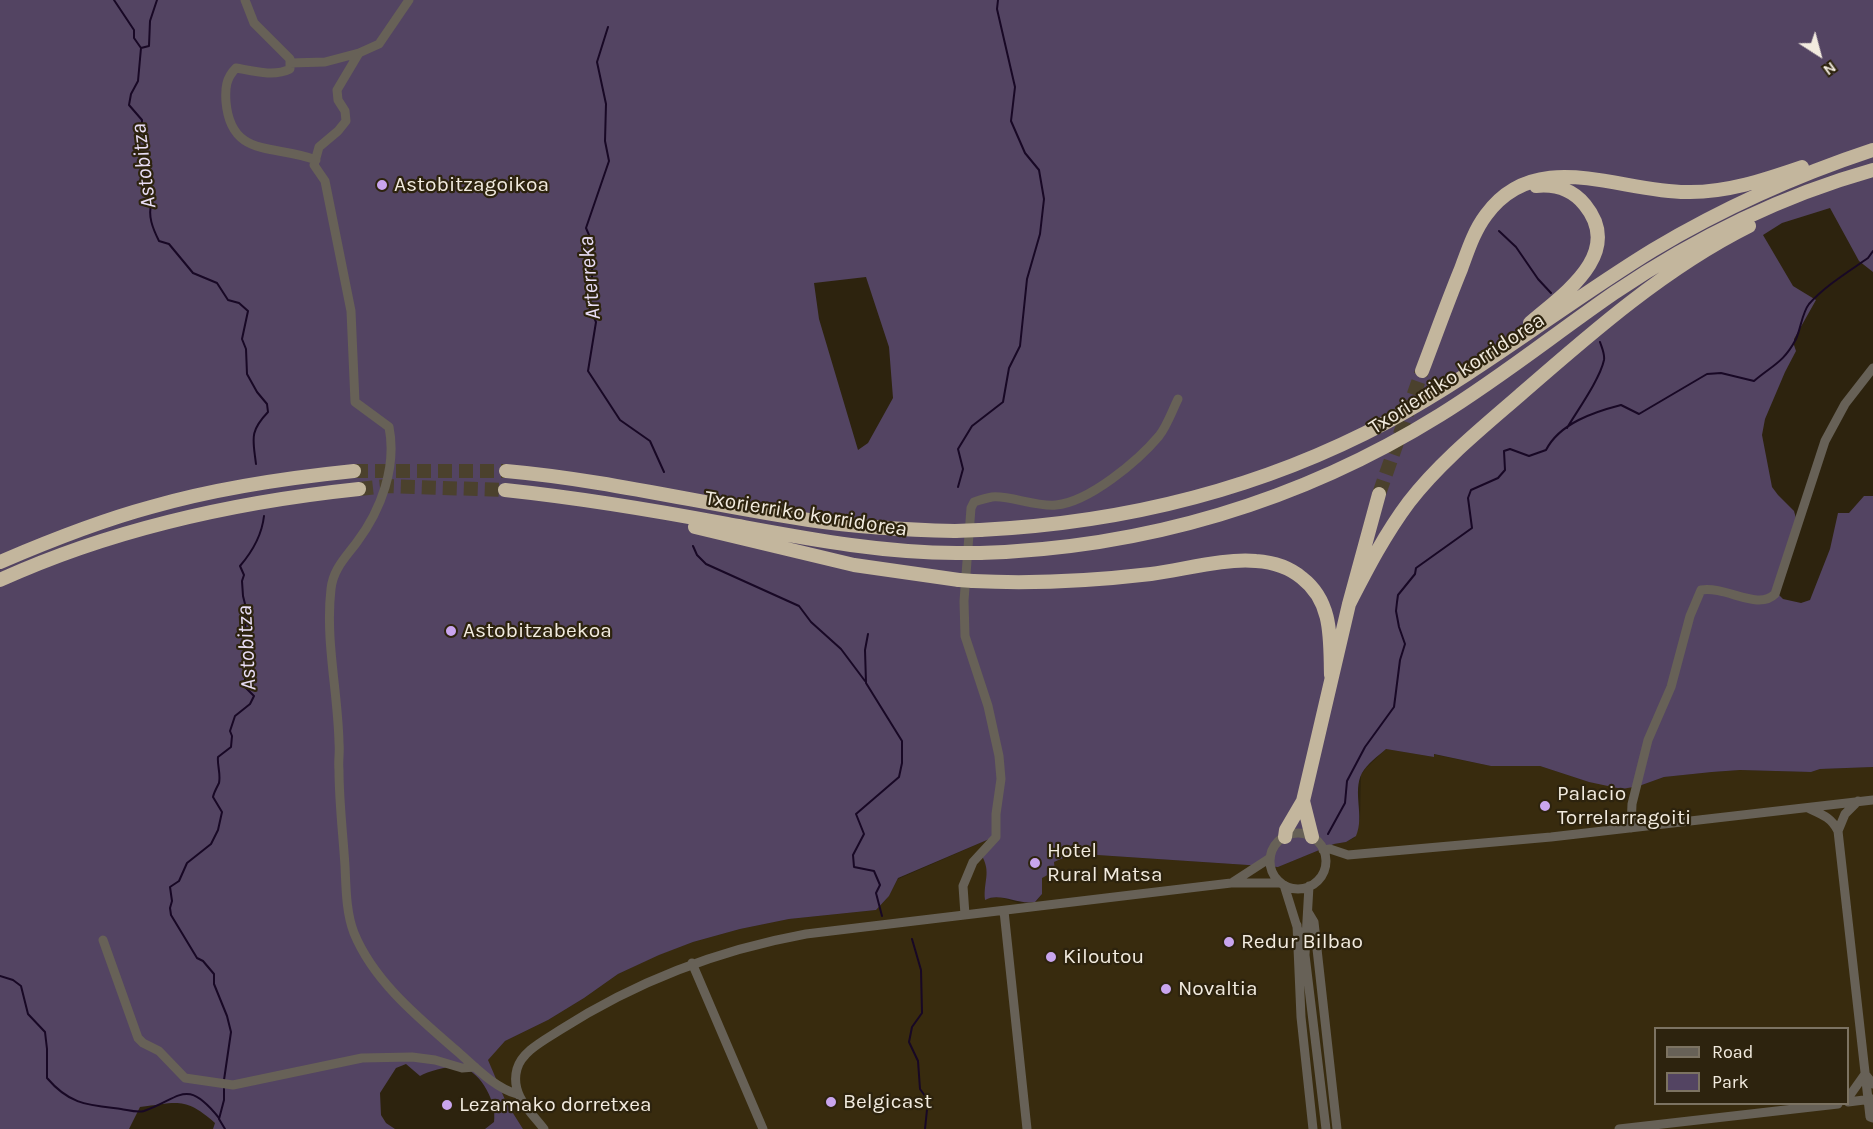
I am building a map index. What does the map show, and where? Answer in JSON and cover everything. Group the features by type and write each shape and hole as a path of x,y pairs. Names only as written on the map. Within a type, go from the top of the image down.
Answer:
{"highway":[{"name":"Txorierriko korridorea","path":"506,471 607,483 811,520 879,528 955,531 1044,526 1098,519 1167,505 1241,484 1363,435 1423,402 1620,271 1691,229 1762,193 1852,154 1873,150"},
{"path":"1422,371 1475,232 1496,204 1521,187 1542,178 1573,176 1667,191 1717,190 1852,154"},
{"name":"Txorierriko korridorea","path":"505,490 577,498 832,544 903,551 980,553 1064,548 1133,537 1224,514 1302,487 1381,450 1442,414 1616,292 1674,255 1768,207 1814,188 1873,170"},
{"path":"1349,604 1385,536 1419,491 1507,406 1586,339 1636,298 1737,231 1858,174"},
{"path":"1475,368 1575,284 1588,269 1596,250 1597,233 1594,220 1581,201 1565,189 1554,186 1521,187"},
{"path":"0,562 70,533 184,498 274,480 354,471"},
{"path":"0,580 93,543 168,521 255,502 359,489"},
{"path":"1285,837 1286,830 1303,801 1331,675 1379,494"},
{"path":"577,498 595,505 854,565 966,580 1069,582 1110,579 1239,561 1267,562 1294,572 1303,578 1318,595 1329,623 1331,675"},
{"path":"1303,801 1312,837"}],"street":[{"path":"245,0 254,23 290,59 290,69 283,72 263,73 236,68 229,75 225,89 227,114 234,132 251,146 299,154 316,160"},
{"path":"290,63 325,63 379,44 409,0"},
{"path":"359,52 337,90 338,100 345,111 346,121 319,147 314,165 325,181 351,311 355,402 389,427 392,442 384,494 379,508 359,540 336,568 331,588 331,659 339,743 347,896 354,932 378,972 414,1013 475,1067 509,1091 517,1094"},
{"path":"1631,828 1632,804 1648,740 1671,687 1690,616 1701,590 1711,588 1726,591 1755,601 1766,601 1775,594 1825,441 1845,404 1873,368"},
{"path":"965,915 963,886 972,862 996,837 996,814 1001,779 999,756 988,706 965,636 964,600 971,508 974,502 994,496 1058,505 1074,501 1099,489 1160,435 1178,399"},
{"path":"1324,870 1348,855 1631,828 1873,800"},
{"path":"1837,825 1858,801"},
{"path":"1834,804 1872,1118"},
{"path":"1807,807 1826,816 1837,825"},
{"path":"544,1129 517,1094 515,1084 517,1068 523,1056 580,1017 638,987 692,963 771,940 806,934 1231,883 1282,884 1293,888 1309,886 1321,877 1325,856 1312,837 1296,833 1276,844 1270,858 1272,872 1282,884 1305,955 1326,1129"},
{"path":"1323,850 1330,849 1348,855"},
{"path":"1231,883 1270,858"},
{"path":"1305,955 1309,886"},
{"path":"1004,911 1027,1129"},
{"path":"1308,912 1314,922 1337,1129"},
{"path":"1296,925 1301,1017 1313,1129"},
{"path":"102,940 138,1038 159,1051 185,1078 233,1085 362,1058 412,1057 435,1060 462,1068 475,1067"},
{"path":"692,963 763,1129"},
{"path":"1865,1074 1873,1084"},
{"path":"1849,1098 1865,1074"},
{"path":"1849,1100 1870,1099"},
{"path":"1619,1129 1829,1105"}],"shaded area":[{"path":"1386,749 1434,757 1432,754 1491,766 1540,766 1589,782 1639,786 1664,777 1712,772 1740,770 1811,772 1820,769 1873,767 1873,1129 523,1129 506,1102 487,1060 505,1041 548,1020 618,974 658,955 693,942 740,929 789,919 876,910 889,896 898,879 994,837 986,863 988,877 985,899 999,897 1019,903 1037,901 1042,894 1042,877 1055,869 1054,862 1068,856 1082,854 1278,867 1354,838 1360,819 1361,775"}],"green space":[{"path":"0,0 1873,0 1873,272 1859,261 1830,208 1782,223 1763,235 1793,286 1816,300 1794,339 1796,351 1765,419 1762,435 1772,487 1794,511 1797,522 1779,595 1783,599 1801,603 1810,600 1830,549 1838,513 1849,513 1864,496 1873,496 1873,767 1820,769 1811,772 1740,770 1712,772 1664,777 1622,789 1589,782 1540,766 1491,766 1434,754 1434,757 1386,749 1367,766 1359,780 1359,820 1356,836 1346,842 1334,844 1278,867 1082,854 1068,856 1054,862 1055,871 1042,878 1042,894 1035,902 1021,902 997,897 985,900 987,872 981,854 994,837 898,878 889,896 876,910 789,919 740,929 693,942 659,955 618,974 548,1020 505,1041 488,1060 506,1102 523,1129 485,1129 494,1122 493,1106 482,1082 469,1070 452,1067 420,1076 406,1064 396,1068 380,1093 381,1115 386,1123 395,1129 213,1129 215,1123 204,1114 188,1105 172,1103 140,1107 129,1129 0,1129","holes":["866,277 889,347 893,398 868,443 858,450 819,319 814,283"]}],"waterway":[{"name":"Astobitza","path":"114,0 134,30 134,38 141,48 138,81 131,94 129,105 142,120 137,143 145,173 142,184 152,202 150,217 155,232 159,241 169,244 193,273 217,283 228,300 239,303 248,311 242,339 246,349 247,374 267,404 268,412 255,431 256,464"},
{"path":"141,48 149,46 150,21 157,0"},
{"path":"958,487 963,469 958,449 972,426 1003,402 1009,368 1020,346 1027,279 1040,234 1044,199 1039,170 1025,153 1011,121 1015,87 997,9 998,0"},
{"name":"Arterreka","path":"608,27 597,62 606,104 605,141 609,161 586,228 592,242 592,277 588,304 596,322 588,371 620,420 650,441 664,472"},
{"path":"1499,231 1516,247 1538,279 1551,293"},
{"path":"1328,834 1345,803 1347,781 1365,747 1394,707 1400,660 1405,644 1396,611 1398,595 1415,574 1416,568 1472,528 1468,498 1471,490 1498,478 1505,470 1504,451 1510,449 1529,456 1546,450 1560,433 1579,420 1621,405 1639,414 1707,374 1721,373 1754,381 1778,363 1792,347 1805,312 1815,297 1868,258 1873,251"},
{"path":"1567,428 1602,368 1604,356 1600,342"},
{"name":"Astobitza","path":"224,1080 231,1032 227,1016 214,984 214,974 203,961 197,958 171,915 170,887 179,881 187,863 211,844 218,830 222,812 213,797 219,783 218,757 231,747 230,731 235,716 250,704 254,696 245,687 247,612 243,596 244,575 240,566 256,542 264,516"},
{"name":"Arterreka","path":"693,546 697,555 706,564 799,606 811,622 841,649 865,681"},
{"path":"868,634 865,650 866,683 902,741 902,763 899,777 856,814 864,834 853,855 854,867 874,871 880,885 876,893 882,916"},
{"path":"912,939 921,970 922,1013 912,1027 909,1042 918,1061 920,1089 928,1100 925,1129"},
{"path":"0,976 13,980 21,986 28,1014 45,1032 47,1078 64,1094 89,1105 138,1112 183,1094 191,1094 208,1105 219,1118"},
{"name":"Astobitza","path":"224,1085 224,1100 219,1119 225,1129"}],"tunnel":[{"path":"1379,494 1422,371"},
{"path":"354,471 506,471"},
{"path":"359,489 386,486 505,490"}],"place":[{"name":"Astobitzagoikoa","path":"382,185"},
{"name":"Astobitzabekoa","path":"451,631"},
{"name":"Palacio Torrelarragoiti","path":"1545,806"},
{"name":"Hotel Rural Matsa","path":"1035,863"},
{"name":"Redur Bilbao","path":"1229,942"},
{"name":"Kiloutou","path":"1051,957"},
{"name":"Novaltia","path":"1166,989"},
{"name":"Belgicast","path":"831,1102"},
{"name":"Lezamako dorretxea","path":"447,1105"}]}
